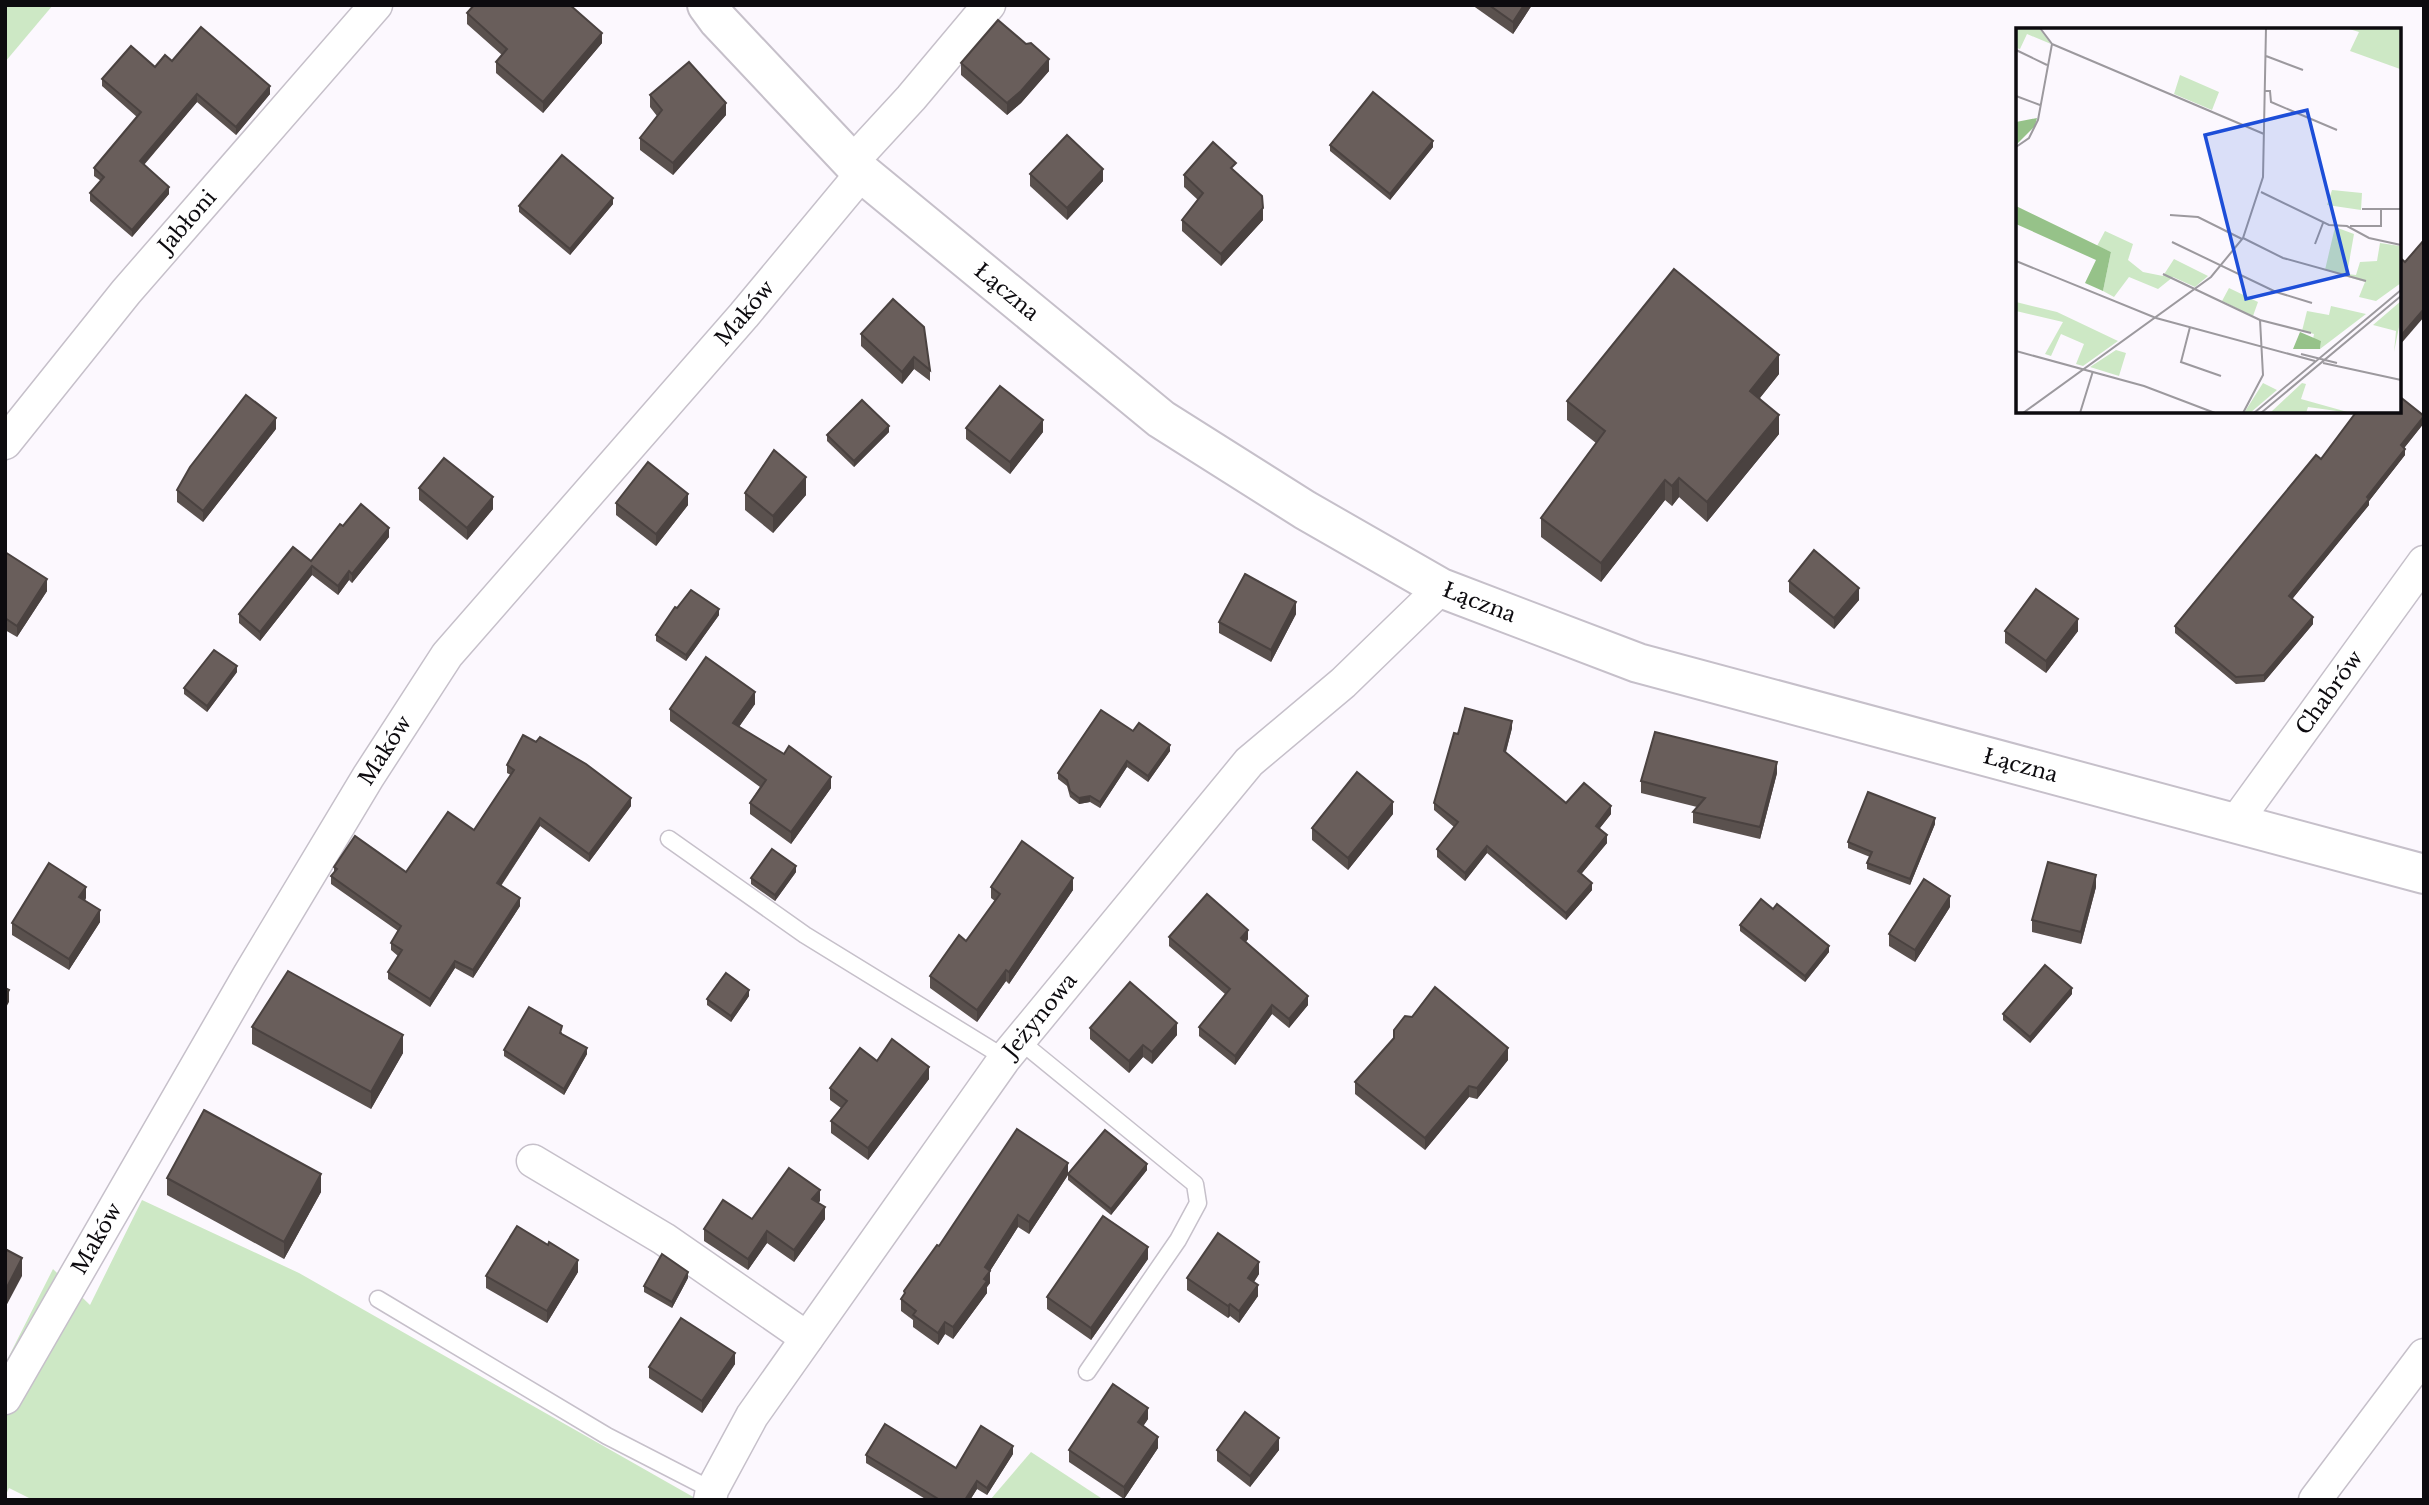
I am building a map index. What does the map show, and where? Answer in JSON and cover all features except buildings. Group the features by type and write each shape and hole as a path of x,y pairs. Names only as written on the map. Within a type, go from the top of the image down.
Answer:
{"street":[{"name":"Jabłoni","path":"5,443 126,292 376,5"},
{"name":"Łączna","path":"707,5 718,20 857,167 1161,419 1304,510 1441,588 1638,663 2424,874"},
{"name":"Maków","path":"5,1398 249,975 368,777 447,655 744,315 911,98 989,5"},
{"name":"Chabrów","path":"2235,823 2424,562"},
{"name":"Jeżynowa","path":"711,1495 752,1416 1012,1049 1249,762 1343,683 1441,588"},
{"path":"533,1161 664,1239 807,1338"},
{"path":"2315,1500 2424,1355"}],"lane":[{"path":"669,839 805,935 1012,1049 1195,1184 1198,1203 1178,1240 1087,1372"},
{"path":"378,1299 711,1495"}],"green space":[{"path":"5,5 53,5 5,62"},
{"path":"142,1200 299,1273 695,1498 694,1500 33,1500 9,1488 5,1497 5,1364 53,1269 90,1305"},
{"path":"1031,1452 1104,1500 990,1500"}]}
